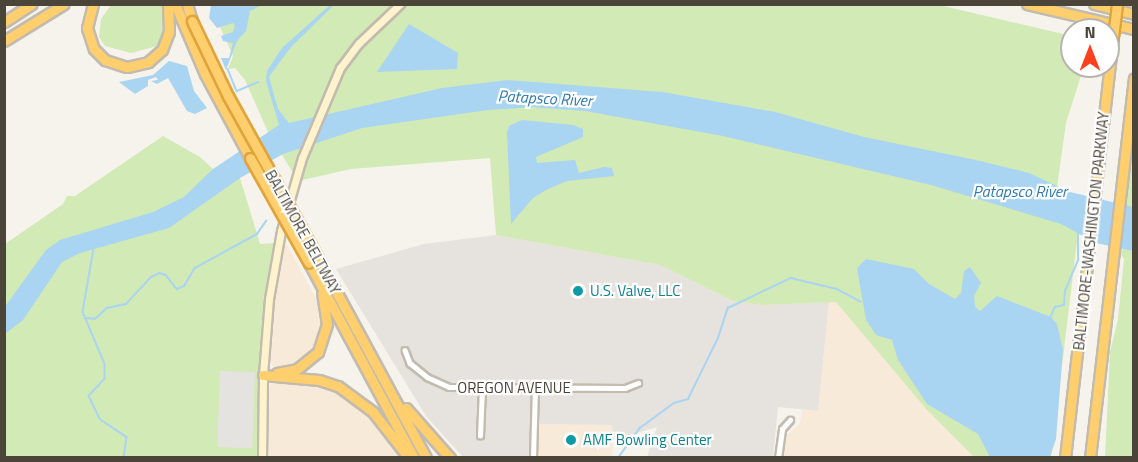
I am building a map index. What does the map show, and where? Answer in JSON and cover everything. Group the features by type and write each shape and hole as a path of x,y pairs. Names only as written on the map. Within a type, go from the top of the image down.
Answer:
{"highway":[{"path":"4,22 32,4"},
{"path":"4,41 63,4"},
{"path":"93,4 87,28 94,49 105,60 127,67 148,62 162,50 169,32 168,4"},
{"name":"BALTIMORE BELTWAY","path":"175,4 218,101 372,355 426,458"},
{"name":"BALTIMORE BELTWAY","path":"187,4 192,21 228,96 313,260 314,272 414,458"},
{"path":"1027,4 1134,29"},
{"path":"1094,4 1134,12"},
{"path":"1117,4 1134,12"},
{"name":"BALTIMORE-WASHINGTON PARKWAY","path":"1065,458 1117,4"},
{"name":"BALTIMORE-WASHINGTON PARKWAY","path":"1090,458 1134,79"},
{"path":"1126,139 1134,116"},
{"path":"262,375 304,365 322,343 326,314 314,272"},
{"path":"372,355 415,421 450,458"},
{"path":"262,375 320,380 338,386 373,412 408,458"}],"street":[{"path":"262,458 262,375 279,240 302,158 322,102 351,52 400,4"},
{"name":"OREGON AVENUE","path":"405,350 410,363 437,383 482,388 625,388 638,383"},
{"path":"480,436 482,388"},
{"path":"533,458 535,388"},
{"path":"778,458 782,429 790,420"}],"shaded area":[{"path":"496,235 660,265 733,301 760,305 829,302 818,411 778,407 773,457 647,457 657,427 613,440 612,425 539,424 537,457 463,457 426,416 336,269 424,244"},
{"path":"287,245 317,300 322,323 310,354 298,363 275,368 267,360 271,301 280,248"},
{"path":"829,302 836,302 927,410 974,457 781,458 784,437 800,424 802,410 818,411"},
{"path":"220,371 255,372 252,448 217,447"},
{"path":"275,380 332,385 370,415 398,457 266,458 267,389"},
{"path":"538,424 613,425 612,458 537,458"}],"green space":[{"path":"935,4 1060,33 1060,78 1080,78 1066,123 1057,187 1078,233 1051,457 974,457 927,410 836,302 760,305 733,301 660,265 496,235 490,158 351,169 298,181 268,132 245,80 235,68 228,69 233,56 210,5"},
{"path":"111,5 163,5 165,22 161,45 131,53 105,46 99,37 101,19"},
{"path":"163,136 200,157 213,169 240,178 260,244 275,243 262,321 257,457 5,458 5,244 63,204 67,196 75,196"},
{"path":"1133,146 1133,457 1105,458 1110,352 1118,319 1124,259 1120,253 1124,248 1125,196"}],"water":[{"path":"211,5 262,5 250,11 246,31 237,41 226,70 221,58 229,58 233,43 223,41 221,36 233,32 235,26 233,23 217,28 209,18"},
{"name":"Patapsco River","path":"330,5 334,5 290,48 269,77 278,109 289,123 442,88 508,80 662,92 775,112 864,137 976,160 1029,173 1070,192 1133,207 1133,251 1096,243 1061,224 931,185 723,136 585,111 532,107 488,110 362,128 283,154 240,178 169,228 80,253 62,262 23,320 5,334 4,308 46,250 60,240 153,212 184,197 213,169 279,125 266,81 267,71 282,48"},
{"path":"409,24 458,53 457,69 377,72"},
{"path":"169,61 187,66 194,91 207,108 195,114 187,111 168,78 157,84 151,81 158,80 156,77 148,80 148,86 135,94 119,82 153,75"},
{"path":"522,120 573,125 583,129 583,137 536,157 537,163 575,160 579,173 604,167 612,168 614,176 567,181 546,190 533,198 511,224 507,132 509,126"},
{"path":"866,259 914,269 929,284 955,299 961,293 964,271 970,267 981,283 974,296 975,307 980,311 997,296 1051,317 1057,324 1063,350 1056,439 1050,457 990,457 978,434 927,404 898,360 892,340 876,335 866,320 857,268"}],"waterway":[{"path":"228,69 237,91 258,82"},
{"path":"87,318 95,319 107,308 126,304 151,277 160,273 166,275 177,289 184,286 195,268 257,234 266,221"},
{"path":"1050,318 1055,307 1064,305 1065,291 1078,260 1078,233"},
{"path":"94,249 83,312 105,364 105,379 89,396 100,419 127,437 124,458"},
{"path":"618,458 640,428 674,403 688,399 718,338 728,308 791,278 837,289 861,302"}],"place":[{"name":"U.S. Valve, LLC","path":"578,291"},
{"name":"AMF Bowling Center","path":"571,440"}]}
